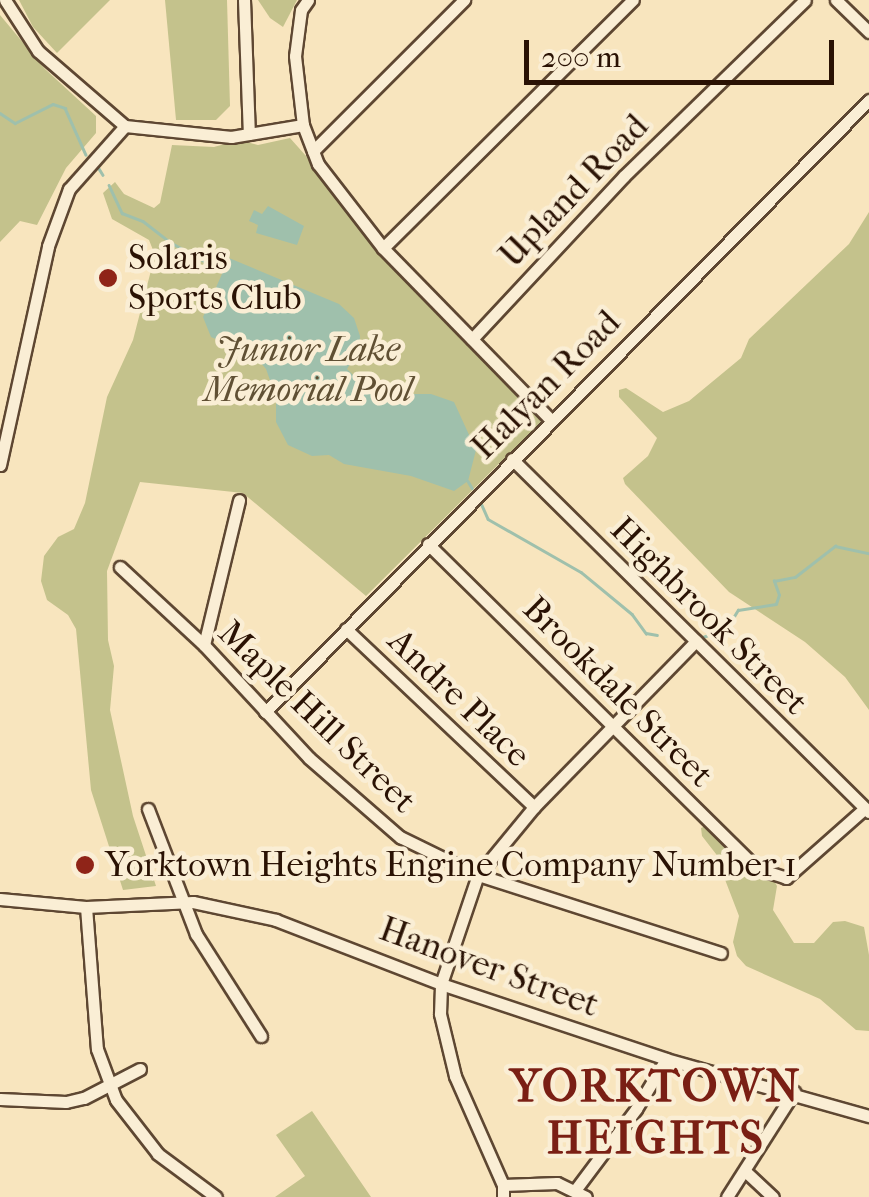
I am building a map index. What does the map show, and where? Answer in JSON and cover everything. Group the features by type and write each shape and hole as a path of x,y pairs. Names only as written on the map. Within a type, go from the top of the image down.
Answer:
{"street":[{"path":"5,0 38,51 126,126 202,136 249,134 303,125"},
{"path":"244,0 249,134"},
{"path":"308,0 300,10 295,56 303,125 334,190 383,248 551,420"},
{"path":"313,151 464,0"},
{"path":"383,248 633,0"},
{"name":"Upland Road","path":"472,339 624,176 805,0"},
{"path":"836,0 869,32"},
{"name":"Halyan Road","path":"265,712 869,100"},
{"path":"0,459 48,246 68,189 126,126"},
{"name":"Highbrook Street","path":"512,459 867,811"},
{"path":"204,645 239,500"},
{"name":"Brookdale Street","path":"428,544 756,868 786,878 867,811"},
{"name":"Maple Hill Street","path":"120,567 204,645 265,712 382,824 478,875 721,953"},
{"name":"Andre Place","path":"346,629 534,808"},
{"path":"666,1059 581,1193 531,1182 503,1191 455,1076 440,1014 441,984 478,875 534,808 696,641"},
{"path":"148,809 182,903 208,957 261,1036"},
{"name":"Hanover Street","path":"0,900 86,908 182,903 276,920 387,959 441,984 666,1059 869,1116"},
{"path":"86,908 90,1004 97,1049 110,1085 124,1114 158,1154 216,1197"},
{"path":"0,1098 66,1102 140,1069"},
{"path":"726,1197 794,1092"},
{"path":"745,1172 773,1197"}],"green space":[{"path":"19,0 110,0 57,53 33,27"},
{"path":"165,0 227,0 230,106 216,120 176,120"},
{"path":"258,0 297,0 283,27 270,18"},
{"path":"0,15 45,69 96,116 96,133 66,168 37,225 20,221 0,242"},
{"name":"Junior Lake Memorial Pool","path":"290,138 542,421 366,596 243,493 140,482 107,571 108,640 114,666 110,710 133,816 156,886 123,890 91,790 76,629 68,615 47,600 41,581 44,556 58,537 74,529 85,503 107,397 133,340 155,255 149,240 112,219 103,193 115,182 124,194 154,208 160,203 172,145 214,147 239,140 258,145"},
{"path":"869,212 869,710 845,677 805,642 729,592 625,484 623,478 648,456 657,438 619,397 619,390 626,388 663,412 689,401 741,358 749,339 849,244"},
{"path":"708,825 773,879 777,886 773,910 794,943 814,943 833,922 864,927 869,955 869,1031 856,1030 820,999 746,966 737,956 733,942 739,916 724,877 723,863 702,836 701,828"},
{"path":"312,1111 371,1197 275,1197 305,1176 276,1135"}],"shaded area":[{"name":"Junior Lake Memorial Pool","path":"268,206 304,226 297,245 256,233 258,225 249,221 254,210 262,214"},
{"path":"229,258 339,304 354,318 360,336 359,350 347,369 364,386 385,383 409,394 431,394 454,402 476,450 468,481 454,491 411,476 344,464 329,455 312,456 288,445 276,422 276,397 266,369 255,356 211,337 203,317"}],"waterway":[{"path":"0,113 15,123 53,104 65,108 86,155"},
{"path":"98,167 103,175"},
{"path":"109,185 122,213 143,221 170,242 222,271"},
{"path":"468,481 472,488"},
{"path":"481,503 488,519 581,572 632,614 646,633 657,635"},
{"path":"703,637 727,628 738,610 776,604 779,595 774,581 795,577 835,546 869,553"}],"place":[{"name":"Solaris Sports Club","path":"108,278"},
{"name":"Yorktown Heights Engine Company Number 1","path":"85,865"}],"district":[{"name":"YORKTOWN HEIGHTS","path":"656,1113"}]}
